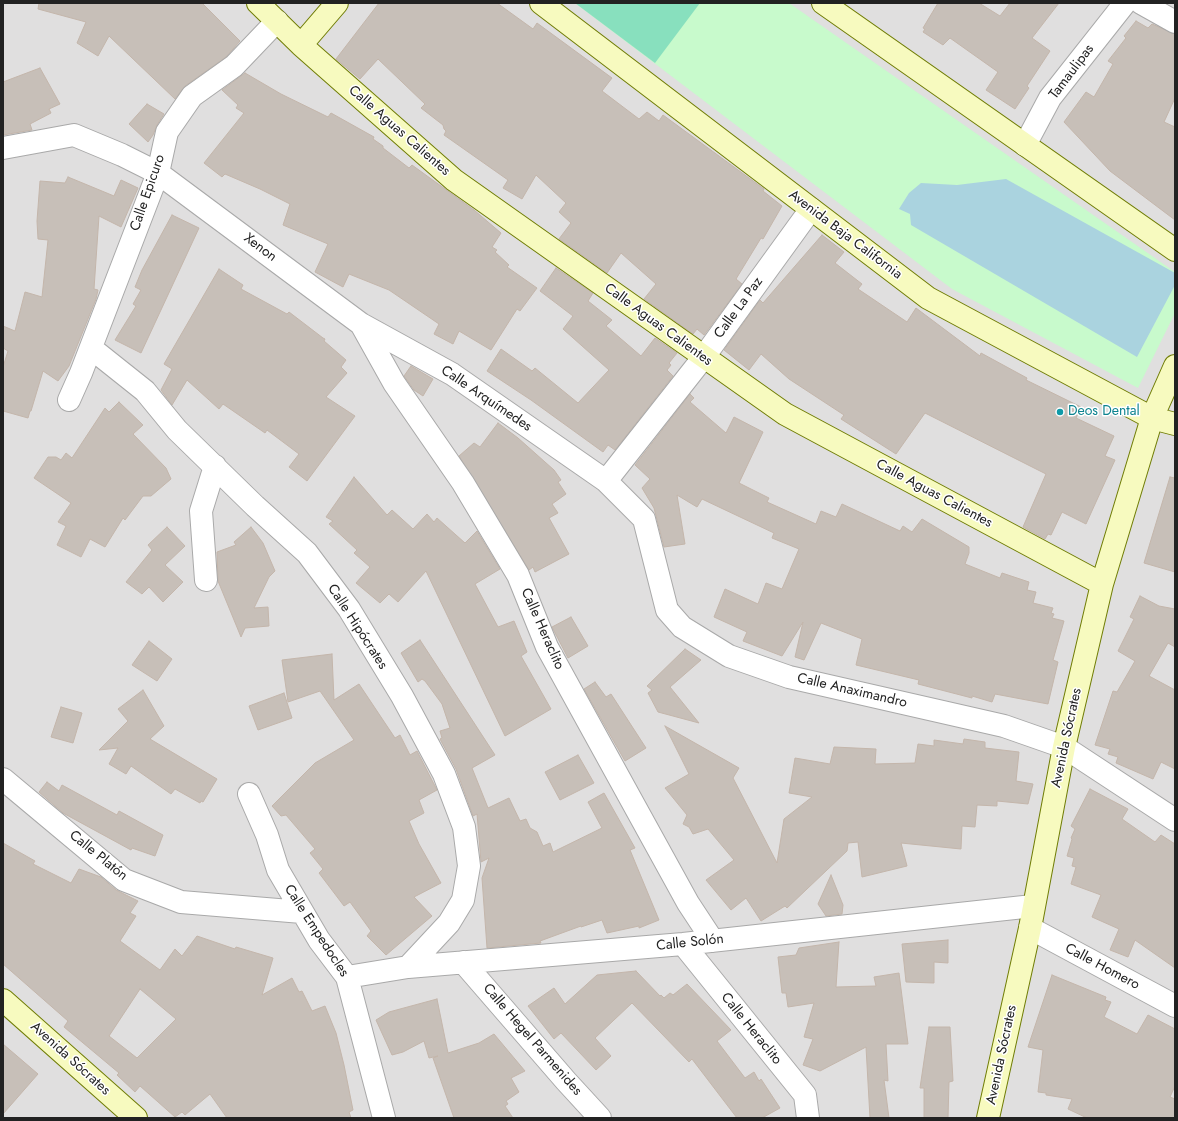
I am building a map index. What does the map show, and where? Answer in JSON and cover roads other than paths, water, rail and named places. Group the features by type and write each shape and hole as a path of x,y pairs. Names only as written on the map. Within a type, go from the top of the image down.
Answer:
{"street":[{"name":"Calle Aguas Calientes","path":"258,3 301,45 454,180 703,358 785,414 1102,584"},
{"path":"301,45 337,3"},
{"name":"Avenida Baja California","path":"541,3 928,298 1152,418 1175,424"},
{"path":"823,3 1175,250"},
{"name":"Tamaulipas","path":"1025,144 1050,98 1125,3"},
{"path":"1141,3 1175,22"},
{"name":"Calle Epicuro","path":"69,400 91,348 158,173 167,132 192,96 234,66 277,21"},
{"name":"Xenon","path":"3,148 74,135 122,155 158,173 361,324"},
{"name":"Calle La Paz","path":"606,481 703,358 811,209"},
{"name":"Calle Arquímedes","path":"361,324 452,374 606,481"},
{"name":"Calle Heraclito","path":"361,324 394,383 463,483 518,575 547,647 688,903 713,941"},
{"name":"Calle Hipócrates","path":"91,348 145,391 177,430 255,506 307,553 348,609 402,696 444,774 464,827 469,866 463,900 449,924 408,967"},
{"name":"Avenida Sócrates","path":"988,1118 1030,928 1064,747 1102,584 1152,418 1175,366"},
{"path":"206,580 201,511 215,466"},
{"name":"Calle Anaximandro","path":"606,481 644,519 667,610 682,627 729,656 789,677 1004,726 1064,747 1175,820"},
{"name":"Calle Platón","path":"3,779 124,880 182,902 302,912"},
{"name":"Calle Empedocles","path":"249,794 267,835 278,870 319,940 347,977 384,1118"},
{"name":"Calle Solón","path":"347,977 408,967 683,944 1033,906"},
{"name":"Calle Homero","path":"1030,928 1175,1006"},
{"name":"Calle Heraclito","path":"683,944 806,1095 808,1118"},
{"name":"Calle Hegel Parmenides","path":"463,962 600,1118"},
{"name":"Avenida Sócrates","path":"3,1000 136,1118"}],"water":[{"path":"1006,179 1175,273 1175,285 1137,357 911,225 910,214 899,209 909,193 921,183 957,185"}],"place":[{"name":"Deos Dental","path":"1060,412"}]}
